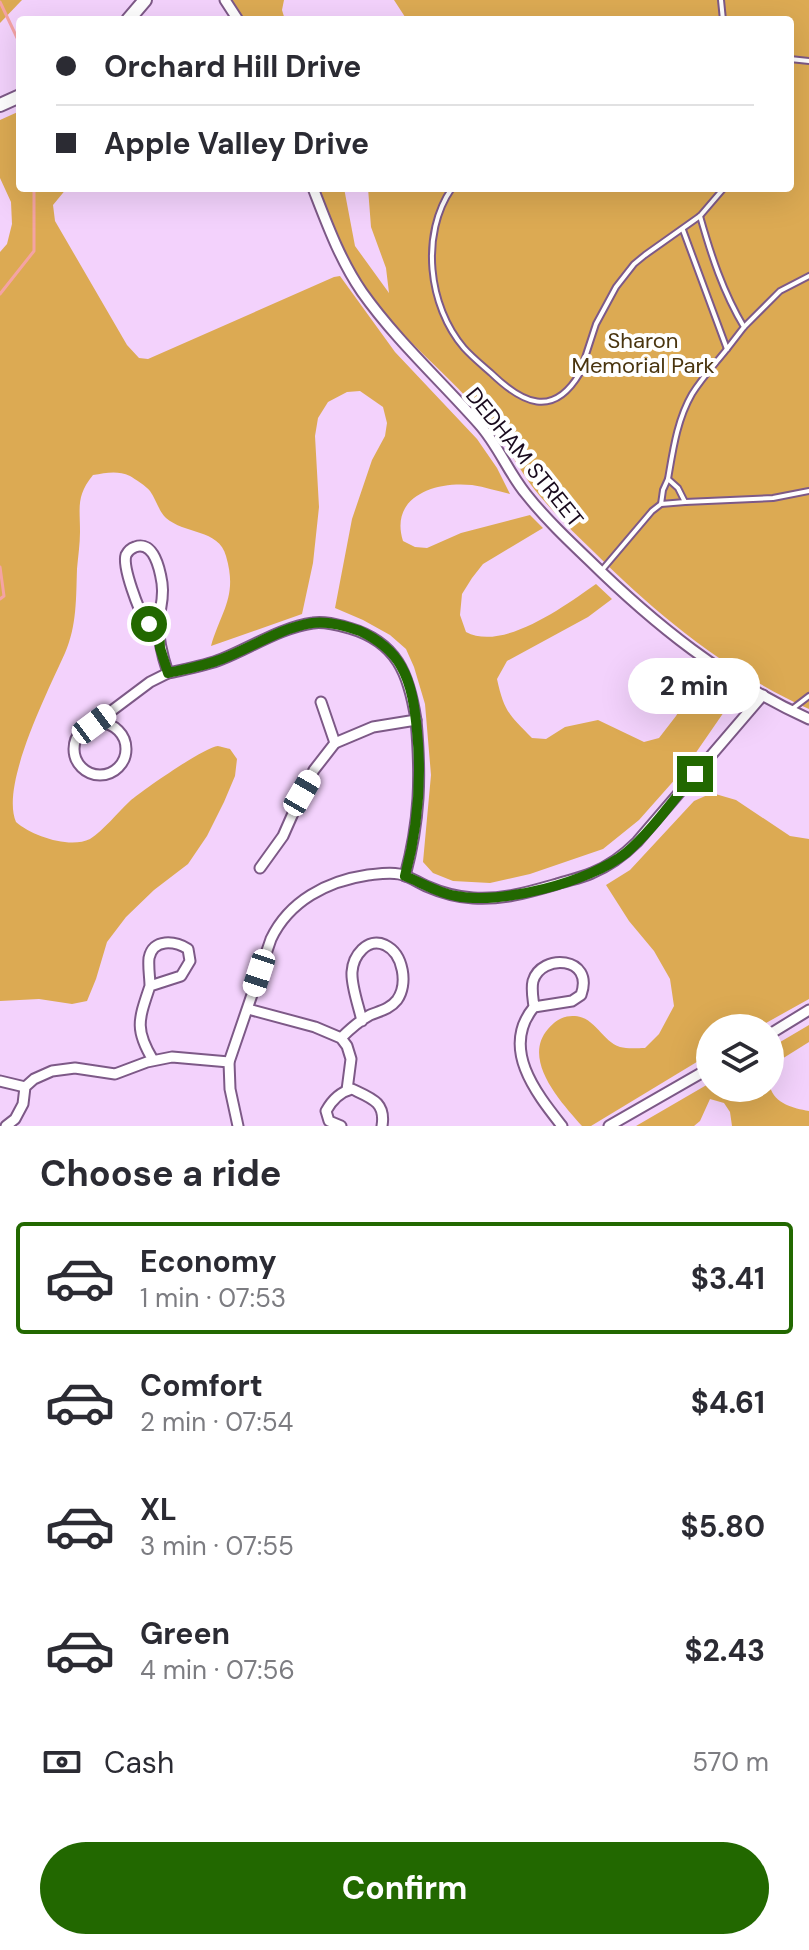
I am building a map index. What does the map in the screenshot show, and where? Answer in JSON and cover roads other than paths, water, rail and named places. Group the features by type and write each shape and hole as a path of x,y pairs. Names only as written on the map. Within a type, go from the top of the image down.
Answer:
{"main road":[{"path":"131,16 145,0"}],"street":[{"name":"DEDHAM STREET","path":"315,192 337,247 369,301 478,423 497,447 517,483 535,504 625,596 676,638 763,695 809,719"},
{"path":"159,625 146,622 135,599 125,558 137,546 144,546 153,553 161,578 160,648 168,673"},
{"path":"94,724 116,728 125,741 125,756 109,773 94,774 81,766 77,760 77,738 87,727 150,682 168,673 219,660 316,622 363,633 384,645 402,668 408,681 416,720 419,800 405,876"},
{"path":"238,1126 230,1089 229,1062 271,939 294,907 319,890 338,882 380,874 395,873 455,896 497,899 591,874 637,842 763,695"},
{"path":"321,702 335,743"},
{"path":"260,868 283,836 314,770 335,743 373,727 416,720"},
{"path":"150,986 181,976 190,961 188,949 172,942 160,943 149,957 150,986 140,1014 144,1044 153,1060"},
{"path":"341,1038 350,1029 392,1004 404,985 398,961 391,949 382,944 363,948 354,962 353,980 362,1021"},
{"path":"534,1007 577,999 583,990 581,971 573,964 560,962 537,973 532,984 534,1007 526,1018 520,1044 524,1070 530,1082 562,1126"},
{"path":"248,1009 315,1027 341,1038 351,1059 347,1090"},
{"path":"784,1025 809,1010"},
{"path":"6,1126 15,1119 23,1104 25,1087 44,1074 61,1069 115,1074 153,1060 180,1057 229,1062"},
{"path":"609,1126 696,1076"},
{"path":"0,1081 25,1087"},
{"path":"341,1126 329,1121 326,1111 333,1100 352,1089 370,1097 381,1108 382,1126"}],"lane":[{"path":"450,192 436,224 433,244 436,293 443,313 464,348 509,390 539,402 553,400 569,389 580,373 596,324 616,287 634,264 700,216 721,192"},
{"path":"700,216 729,301 744,327"},
{"path":"683,230 727,349"},
{"path":"661,504 684,410 693,393 744,327 780,291 809,276"},
{"path":"668,479 678,488 685,502"},
{"path":"601,572 661,504 773,498 809,491"},
{"path":"790,710 809,696"}],"waterway":[{"path":"0,2 16,36"},
{"path":"0,294 34,251 34,192"},
{"path":"0,567 4,596 0,599"}],"park label":[{"name":"Sharon Memorial Park","path":"643,352"}]}
